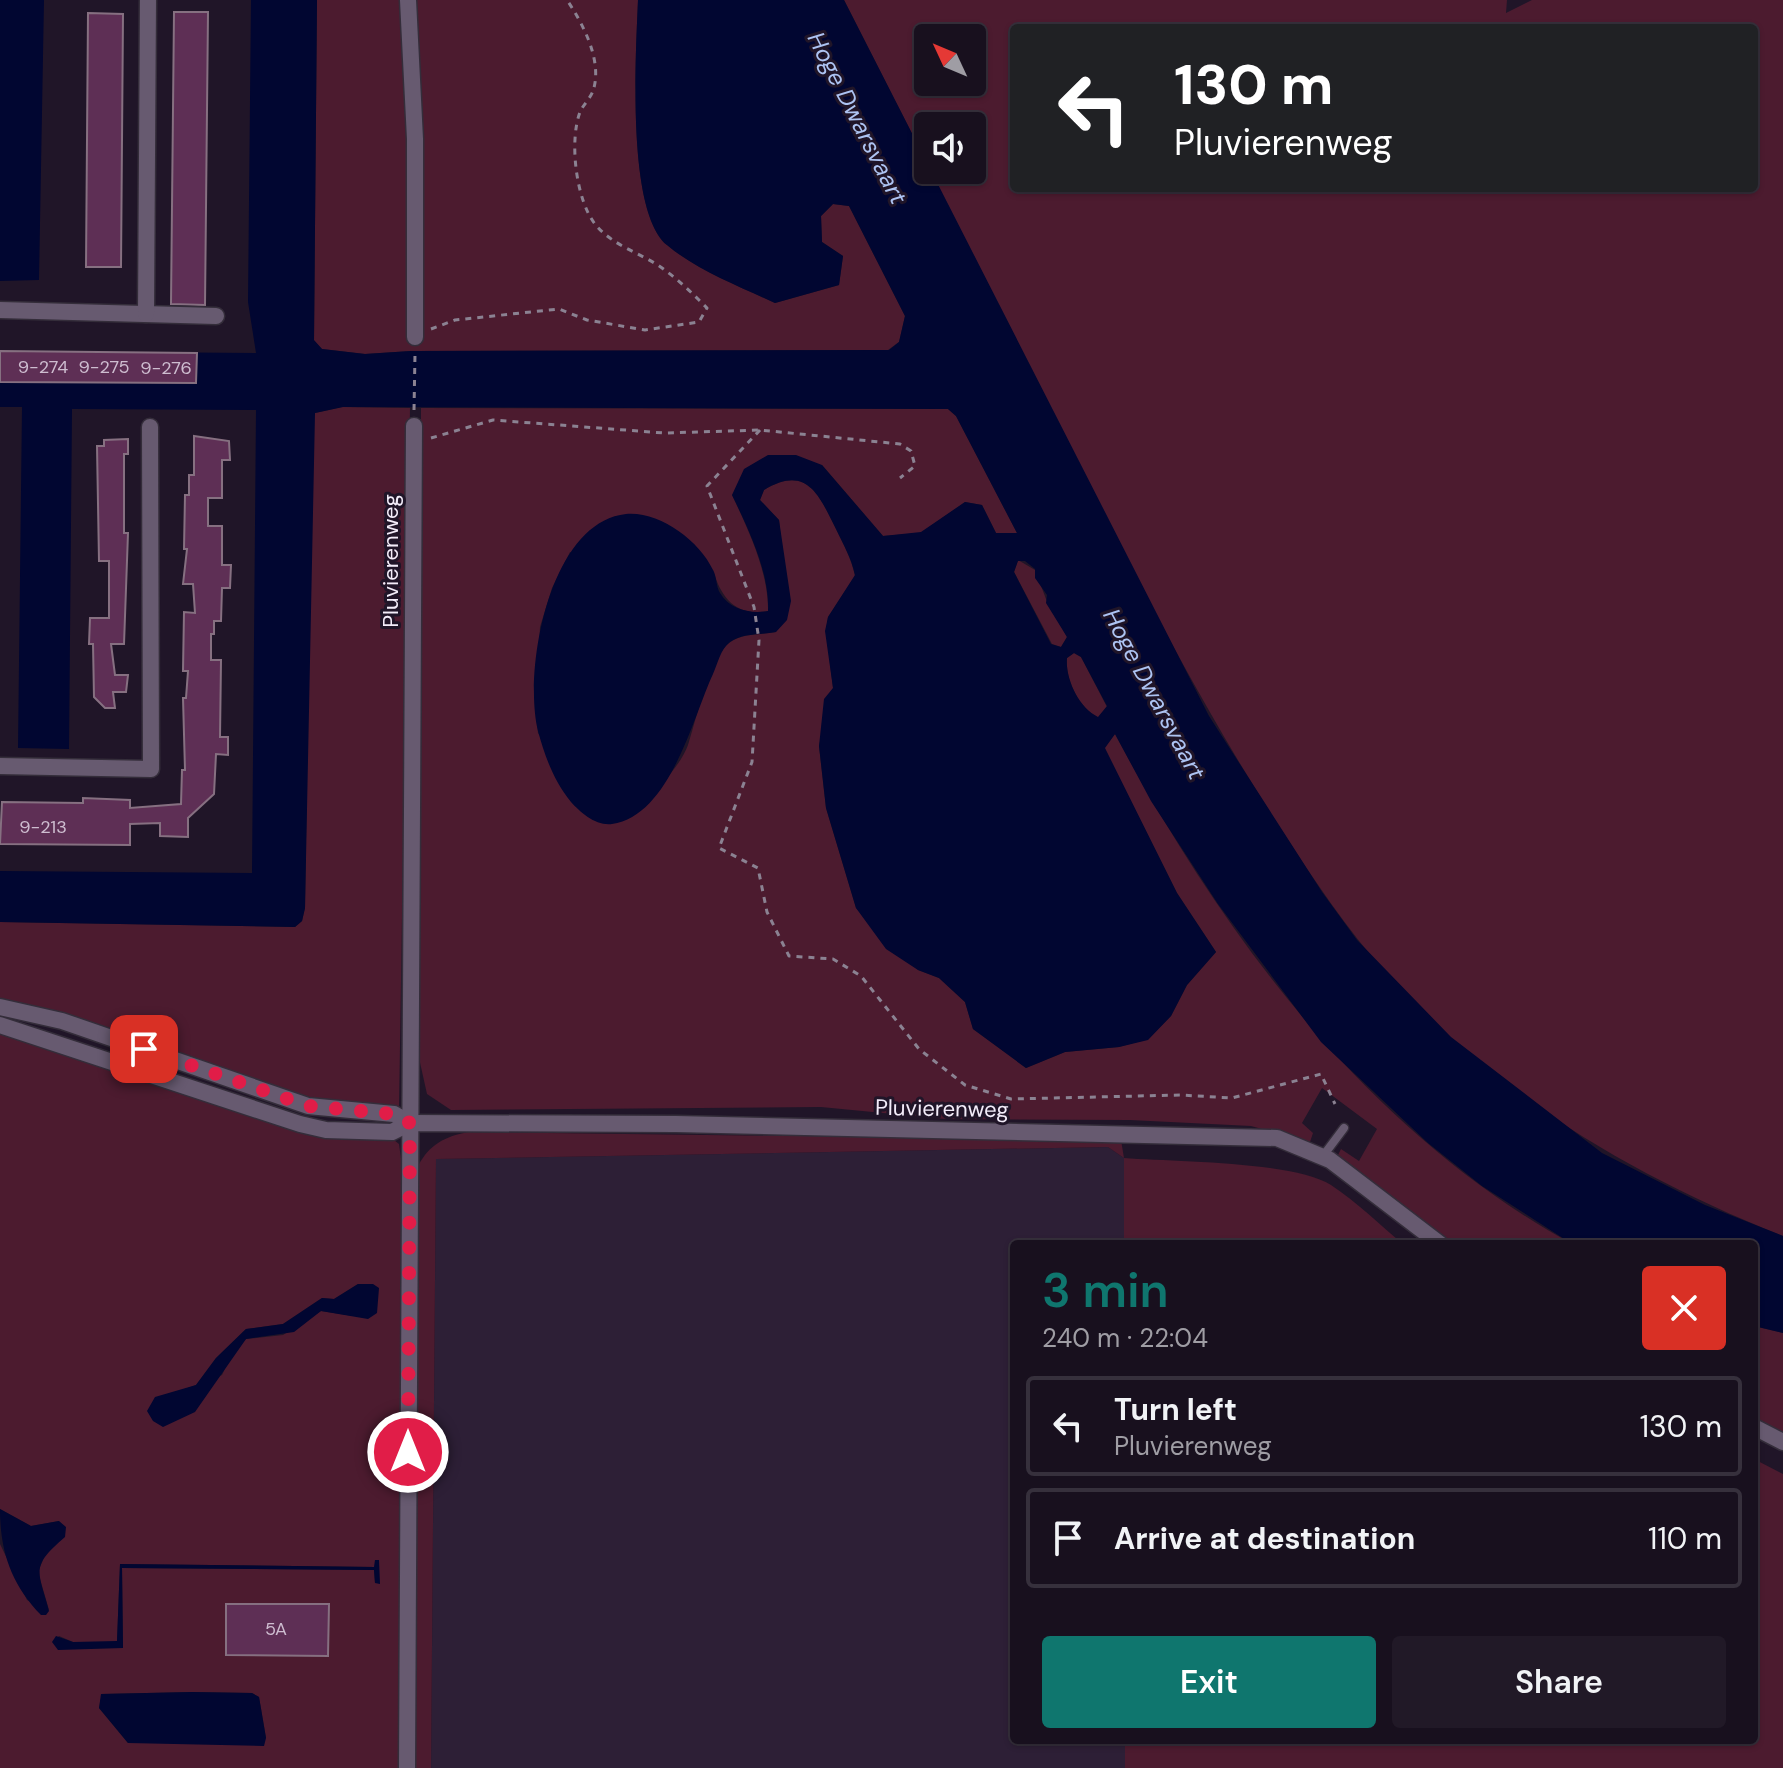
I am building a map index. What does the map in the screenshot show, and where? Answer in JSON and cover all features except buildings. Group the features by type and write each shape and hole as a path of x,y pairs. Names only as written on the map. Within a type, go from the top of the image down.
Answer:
{"street":[{"path":"146,314 148,0"},
{"path":"408,0 415,139 415,337"},
{"path":"0,310 216,316"},
{"path":"0,766 151,769 150,427"},
{"name":"Pluvierenweg","path":"410,1123 413,434"},
{"name":"Pluvierenweg","path":"0,1007 62,1021 308,1106 394,1114 410,1123"},
{"name":"Pluvierenweg","path":"0,1025 326,1130 392,1132 410,1123 676,1124 1277,1138 1323,1157 1435,1240"},
{"path":"407,1768 410,1123"},
{"path":"1758,1429 1783,1442"}],"lane":[{"path":"1323,1157 1344,1128"}],"path":[{"path":"567,0 585,28 594,62 593,90 580,113 574,145 577,178 594,224 650,264 664,268 707,308 699,322 645,330 587,320 559,309 442,323 423,337 415,337 413,434 493,420 664,433 760,430 900,444 911,451 915,466 900,478"},
{"path":"760,430 707,486 754,607 759,640 752,762 719,848 758,868 767,912 789,956 833,959 861,976 919,1049 965,1085 1011,1099 1232,1098 1321,1074 1335,1104"}],"shaded area":[{"path":"317,0 638,0 635,92 639,167 654,227 667,245 705,270 775,303 839,285 843,256 822,242 821,216 833,204 849,206 905,316 899,342 888,350 411,351 365,354 322,349 314,341"},
{"path":"844,0 1507,0 1506,13 1532,0 1783,0 1783,1236 1672,1186 1569,1128 1473,1057 1386,973 1319,886 1237,759 1115,536 937,184 986,184 986,112 914,112 914,138"},
{"path":"342,407 410,408 399,1110 307,1101 0,1001 0,922 295,927 302,921 305,908 312,421 315,413"},
{"path":"421,408 948,409 956,416 1017,533 996,533 982,505 965,502 921,533 883,536 822,465 732,495 761,567 768,611 747,611 732,603 720,589 713,570 570,552 552,588 540,627 536,711 538,733 595,821 618,821 630,815 675,767 685,753 715,662 729,643 746,636 776,632 784,568 779,520 760,500 764,490 779,483 791,480 801,482 810,487 824,505 855,576 828,617 826,631 833,688 819,746 826,808 856,908 918,970 939,978 965,1002 973,1029 1026,1068 1065,1052 1119,1047 1148,1039 1171,1016 1187,985 1216,952 1177,893 1104,748 1115,734 1203,883 1253,954 1307,1022 1366,1086 1429,1145 1498,1198 1566,1240 1449,1240 1338,1155 1341,1149 1359,1161 1377,1129 1322,1088 1302,1123 1313,1133 1310,1142 1251,1126 1130,1120 945,1119 821,1107 451,1110 427,1094 419,1058"},
{"path":"1018,560 1035,570 1046,599 1067,637 1061,647 1052,644 1014,572"},
{"path":"1074,653 1081,657 1107,707 1098,718 1079,700 1071,684 1067,658"},
{"path":"0,1030 279,1123 389,1136 399,1144 402,1166 418,1166 438,1143 468,1132 1121,1140 1124,1158 1108,1147 436,1159 431,1768 0,1768 0,1544 27,1600 49,1610 38,1572 59,1521 31,1526 0,1509","holes":["358,1284 353,1316 321,1311 283,1335 246,1339 230,1358 222,1375 147,1411 177,1392 196,1385 216,1358 246,1329 283,1324 322,1298 334,1299","120,1564 375,1567 375,1583 374,1570 122,1568 123,1648 53,1642 59,1636 73,1642 117,1642","252,1693 259,1697 266,1738 128,1743 99,1708 102,1694"]},
{"path":"1108,1147 1124,1158 1124,1240 1010,1240 1010,1744 1125,1744 1125,1768 431,1768 436,1159"},
{"path":"1124,1158 1290,1171 1331,1185 1398,1240 1124,1240"},
{"path":"1758,1327 1783,1333 1783,1433 1758,1419"},
{"path":"1758,1461 1783,1474 1783,1768 1125,1768 1125,1744 1758,1744"}],"water":[{"path":"0,0 44,0 39,280 0,281"},
{"name":"Hoge Dwarsvaart","path":"251,0 317,0 314,340 322,349 365,354 411,351 889,350 899,342 905,316 849,206 833,204 821,216 822,242 843,256 839,285 775,303 705,270 667,245 654,227 639,167 635,92 638,0 844,0 914,137 914,184 938,184 1209,716 1322,892 1357,940 1451,1037 1602,1153 1705,1205 1783,1236 1783,1333 1758,1327 1758,1240 1566,1240 1482,1186 1428,1143 1321,1042 1218,904 1151,801 1115,734 1105,748 1177,893 1216,952 1187,985 1171,1016 1148,1040 1119,1047 1065,1052 1026,1068 973,1029 965,1002 939,978 918,970 886,949 856,908 826,808 819,746 824,699 833,688 825,631 828,617 855,575 824,505 810,487 801,482 791,480 779,483 764,490 760,500 779,520 791,601 787,620 776,632 741,637 724,649 677,762 649,803 632,817 606,824 589,818 571,802 544,750 534,705 539,638 548,603 560,570 578,543 599,523 626,514 652,517 677,530 698,548 713,570 724,599 748,611 768,611 762,566 732,495 744,469 768,455 796,455 822,465 883,536 921,532 965,502 982,505 996,533 1017,533 956,416 948,409 343,407 315,413 305,908 302,921 295,927 0,922 0,871 252,873 256,410 72,409 69,749 18,748 22,407 0,407 0,351 256,353 248,302","holes":["1018,561 1025,561 1035,569 1035,578 1047,595 1046,603 1067,637 1061,647 1051,644 1014,572","1074,653 1081,657 1107,706 1098,717 1079,700 1071,684 1067,658"]},
{"path":"358,1284 373,1284 379,1288 377,1313 368,1319 321,1311 294,1332 246,1339 195,1412 163,1427 153,1421 147,1411 155,1397 196,1385 216,1358 246,1329 283,1324 322,1298 334,1299"},
{"path":"0,1509 31,1526 59,1521 66,1527 65,1537 46,1555 40,1570 49,1611 46,1615 41,1615 31,1603 9,1566 2,1539"},
{"path":"375,1560 379,1560 380,1584 375,1583 374,1570 122,1568 123,1648 58,1650 52,1642 56,1636 73,1642 117,1641 120,1564 374,1567"},
{"path":"252,1693 259,1697 266,1738 264,1746 128,1743 99,1708 101,1694"}],"route":[{"path":"144,1049 308,1106 394,1114 410,1123 408,1452"}]}
